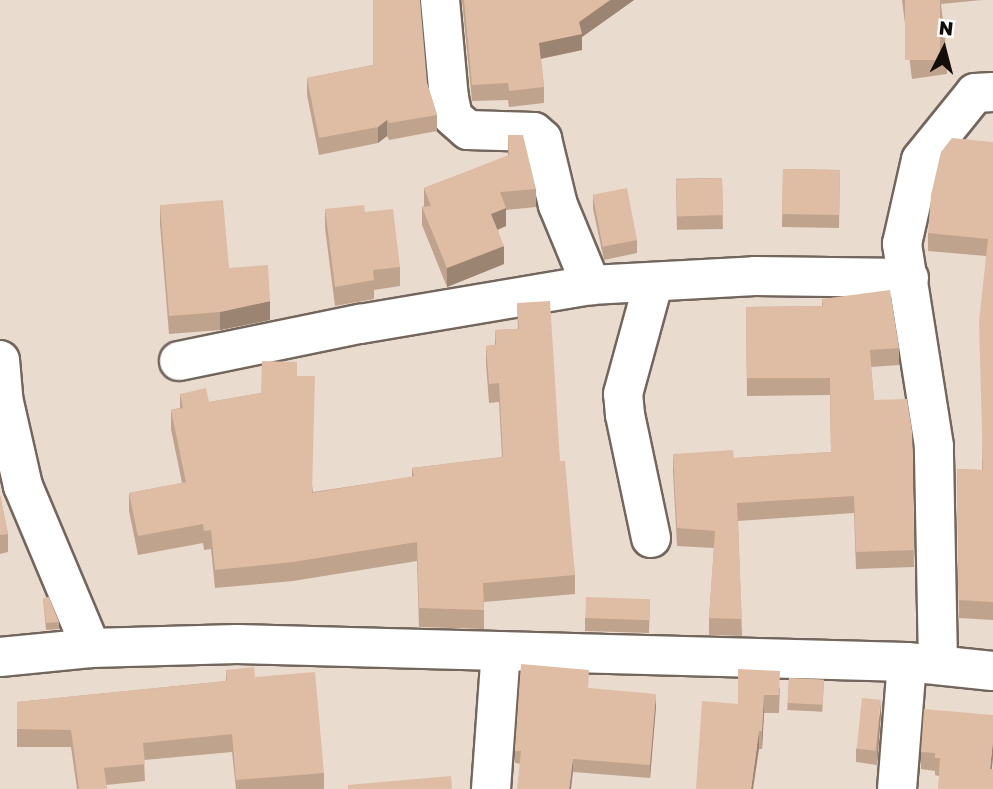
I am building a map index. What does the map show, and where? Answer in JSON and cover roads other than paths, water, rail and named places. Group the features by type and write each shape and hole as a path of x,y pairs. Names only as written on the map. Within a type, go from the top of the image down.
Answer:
{"street":[{"path":"440,0 453,117 468,130 534,132 542,139 558,205 590,285"},
{"path":"897,789 922,663 934,446 902,244 921,160 975,93 993,92"},
{"path":"179,361 360,324 590,285 653,284 755,276 909,278"},
{"path":"651,538 623,394 653,284"},
{"path":"0,360 4,398 23,486 91,648"},
{"path":"0,657 91,648 237,644 922,663 993,671"},
{"path":"491,789 500,651"}]}
